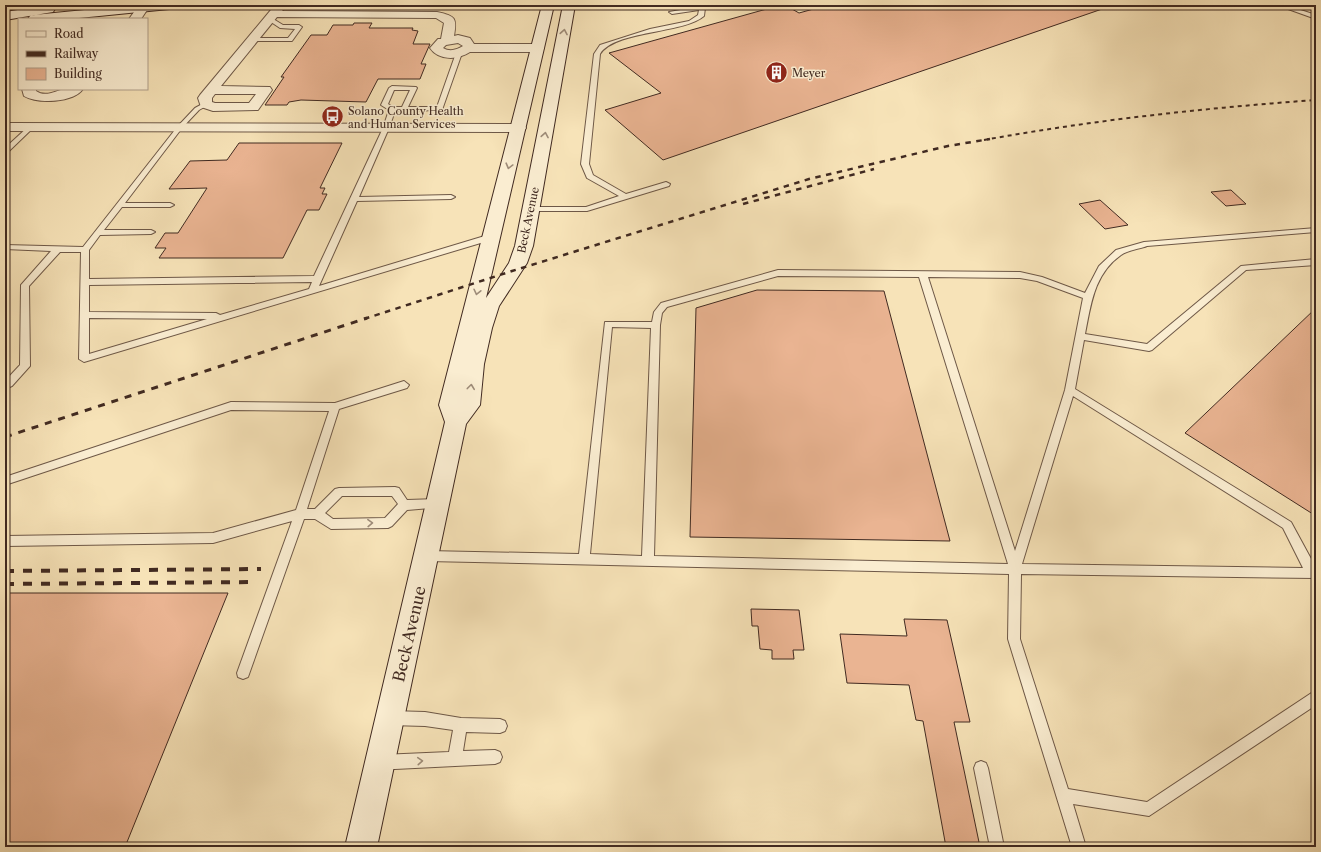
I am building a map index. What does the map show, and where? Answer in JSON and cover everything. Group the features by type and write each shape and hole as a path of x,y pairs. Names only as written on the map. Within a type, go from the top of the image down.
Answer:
{"street":[{"path":"5,16 82,5"},
{"path":"43,18 169,5"},
{"path":"211,90 265,90 253,107 213,107 206,104 205,98 211,90 252,40 275,13 299,5"},
{"name":"Beck Avenue","path":"456,422 450,405 548,5"},
{"name":"Beck Avenue","path":"361,847 456,422 469,405 474,364 482,328 490,306 521,255 569,5"},
{"path":"136,18 143,7"},
{"path":"275,13 437,15 448,19 450,23 447,40 458,39 466,41 469,46 463,50"},
{"path":"5,23 18,21"},
{"path":"463,50 538,48"},
{"path":"29,90 29,93 33,96 50,97 61,95 74,90"},
{"path":"31,128 50,97"},
{"path":"5,128 519,128"}],"lane":[{"path":"625,197 590,176 585,164 597,54 602,46 652,30 691,22 701,16 700,6 672,12 687,5"},
{"path":"1280,5 1316,17"},
{"path":"252,40 290,40 299,27 282,27 275,13"},
{"path":"404,109 414,88 392,88 384,106 392,109 404,109 440,108 463,50"},
{"path":"206,104 197,109 180,128 84,250 84,359 491,237"},
{"path":"312,291 386,128 392,109"},
{"path":"5,152 31,128"},
{"path":"531,209 587,209 666,184"},
{"path":"354,199 452,197"},
{"path":"120,205 170,205"},
{"path":"1079,847 1014,640 1015,569 1070,390 1089,292 1102,268 1118,252 1147,244 1316,230"},
{"path":"98,233 150,232"},
{"path":"5,247 84,250"},
{"path":"5,385 9,384 25,366 25,285 58,249"},
{"path":"1080,336 1149,348 1244,268 1316,262"},
{"path":"648,561 656,325 658,312 664,305 778,273 1020,276 1039,279 1088,297"},
{"path":"923,275 1015,569"},
{"path":"84,282 317,279"},
{"path":"84,315 226,316"},
{"path":"584,559 608,324 656,325"},
{"path":"5,481 231,406 335,408 404,384"},
{"path":"1070,390 1287,525 1314,573"},
{"path":"243,673 300,514 335,408"},
{"path":"317,514 339,492 396,490 404,505"},
{"path":"5,541 213,538 300,514 317,514 331,524 388,523 404,505 438,504"},
{"path":"427,556 1015,569 1314,573"},
{"path":"1062,795 1149,809 1316,697"},
{"path":"390,718 425,719 461,725 500,726"},
{"path":"455,758 461,725"},
{"path":"381,762 417,762 455,758 495,757"},
{"path":"981,768 997,847"}],"building":[{"name":"Meyer","path":"785,5 799,13 828,5 1108,5 1108,7 663,160 605,110 661,93 609,53"},
{"path":"354,23 372,23 369,28 413,28 412,30 418,31 413,44 430,44 421,64 426,64 420,79 378,79 366,102 301,100 289,102 287,105 265,105 284,77 281,77 311,35 327,35 333,25 353,25"},
{"path":"239,143 342,143 320,188 325,188 322,194 327,194 319,210 307,210 283,258 159,258 166,248 155,248 165,233 178,233 207,188 169,189 190,161 227,160"},
{"path":"1231,190 1246,204 1226,206 1211,192"},
{"path":"1100,200 1128,225 1105,229 1079,204"},
{"path":"757,290 884,291 950,541 690,537 696,308"},
{"path":"1316,308 1316,516 1185,433"},
{"path":"5,593 228,593 125,847 5,847"},
{"path":"751,609 799,610 804,650 793,650 794,659 772,659 772,650 760,649 758,626 752,626"},
{"path":"904,619 947,620 970,722 954,722 980,847 946,847 923,721 916,720 909,685 847,683 840,634 907,636"}],"railway":[{"path":"984,140 1067,126 1108,121 1233,107 1316,100"},
{"path":"984,140 990,139"},
{"path":"364,319 512,271 809,179 948,146 984,140"},
{"path":"743,204 874,169"},
{"path":"5,437 367,318"},
{"path":"5,571 261,569"},
{"path":"5,584 256,582"}],"place":[{"name":"Meyer","path":"776,73"},
{"name":"Solano County Health and Human Services","path":"333,117"}]}
